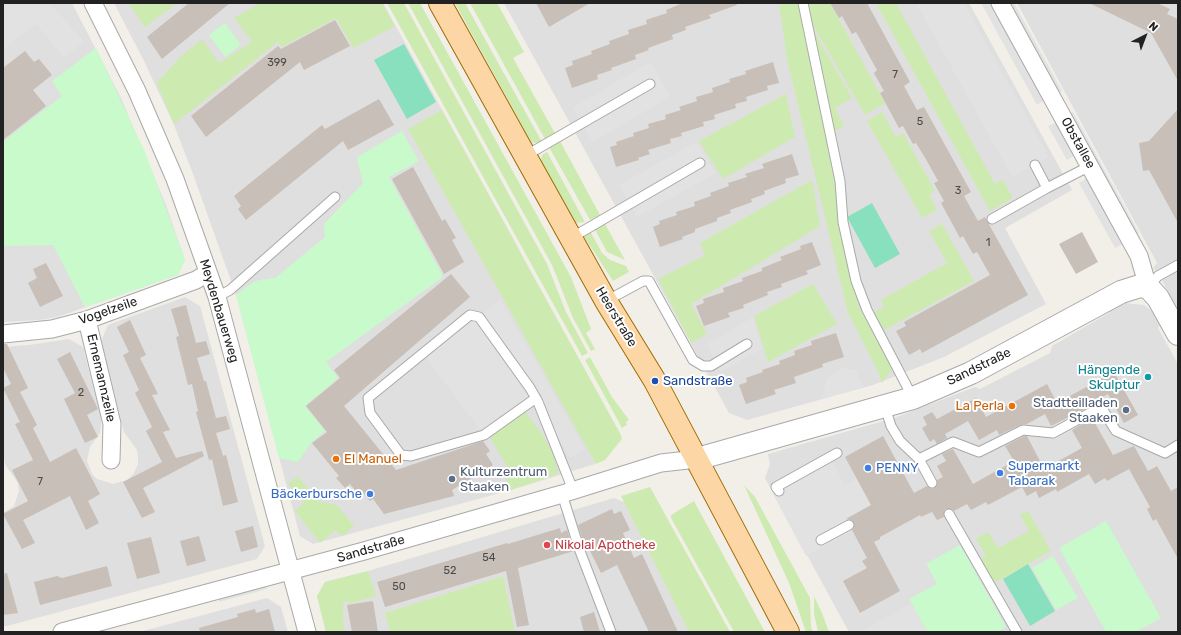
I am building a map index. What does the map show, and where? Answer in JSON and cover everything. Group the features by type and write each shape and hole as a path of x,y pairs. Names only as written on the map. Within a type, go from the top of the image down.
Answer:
{"main road":[{"name":"Heerstraße","path":"440,3 606,301 654,381 788,632"}],"street":[{"name":"Meydenbauerweg","path":"93,3 137,91 175,179 217,297 307,632"},
{"name":"Obstallee","path":"1000,3 1139,256 1148,287"},
{"name":"Vogelzeile","path":"3,334 52,329 87,320 196,280 208,273"},
{"name":"Sandstraße","path":"62,632 291,571 568,492 661,462 697,459 885,407 913,398 971,372 1121,292 1140,286 1148,287"},
{"path":"1148,287 1158,298 1178,334"},
{"name":"Ernemannzeile","path":"87,320 112,424 112,460"}],"lane":[{"path":"802,3 840,181 843,222 856,280 867,310 913,398"},
{"path":"525,156 650,84"},
{"path":"571,238 700,163"},
{"path":"1035,165 1047,188"},
{"path":"992,219 1090,166"},
{"path":"217,297 230,290 336,197"},
{"path":"1148,287 1158,276 1178,265"},
{"path":"606,301 643,280 649,281 692,360 703,366 711,366 747,344"},
{"path":"536,398 484,435 411,456 401,455 370,413 368,398 470,315 479,317 536,398 568,492 578,544 611,632"},
{"path":"885,407 891,426 900,441 919,459 932,483"},
{"path":"919,459 953,442 979,452 1023,430 1053,433 1101,407 1116,431 1165,453 1178,445"},
{"path":"779,491 776,487 837,453"},
{"path":"949,514 1017,632"},
{"path":"820,540 849,525"}],"shaded area":[{"path":"3,3 72,3 121,98 166,205 185,260 178,275 57,317 39,320 3,322"},
{"path":"3,3 50,3 84,42 64,58 36,24 3,50"},
{"path":"114,3 383,3 519,249 601,449 595,464 511,490 313,544 300,536 236,295 174,125 144,61"},
{"path":"504,3 969,3 1072,190 1005,228 1046,304 944,357 873,385 747,420 729,413"},
{"path":"916,3 964,3 1049,157 1012,177"},
{"path":"981,3 993,3 1046,99 1037,105"},
{"path":"1008,3 1014,3 1062,91 1058,93"},
{"path":"1017,3 1178,3 1178,306 1175,306 1159,274 1153,268 1157,263"},
{"path":"650,62 671,96 593,142 572,108"},
{"path":"1073,112 1139,233 1135,235 1069,114"},
{"path":"1059,121 1077,154 1067,160 1048,126"},
{"path":"696,142 716,173 637,217 619,185"},
{"path":"1089,177 1125,243 1115,248 1079,183"},
{"path":"185,297 200,306 265,546 257,559 3,627 3,513 14,506 19,491 18,483 6,466 3,456 3,347 69,339 83,347 101,418 100,433 90,447 87,461 92,474 97,479 113,484 127,480 134,473 138,464 138,456 137,450 124,432 101,341 108,325"},
{"path":"500,299 585,449 570,458 535,398 484,435 423,354 470,315 479,317"},
{"path":"1125,303 1144,305 1154,313 1161,323 1158,328 1178,364 1178,632 849,632 765,478 770,464 768,454 894,418 975,387 980,389 1050,353 1052,346 1109,313 1110,308"},
{"path":"753,317 762,349 720,372 707,344"},
{"path":"843,368 856,370 863,387 822,399 826,381 831,374"},
{"path":"831,460 845,485 857,479 871,505 846,519 852,531 806,556 772,492"},
{"path":"614,498 631,505 730,632 326,632 317,596 325,582 368,571"},
{"path":"265,583 267,589 219,602 218,596"},
{"path":"267,598 281,607 288,632 139,632"},
{"path":"911,603 927,632 860,632"}],"green space":[{"path":"128,3 177,3 145,27"},
{"path":"260,3 382,3 395,26 353,48 336,18 282,47 278,42 174,124 157,83 181,56 202,39 219,63 252,42 234,18"},
{"path":"387,3 404,3 547,264 566,312 588,353 582,356"},
{"path":"408,3 420,3 571,277 591,329 586,333 595,349 591,351 573,318 552,265"},
{"path":"455,3 465,3 542,142 533,143 530,140"},
{"path":"470,3 497,3 524,52 513,58 556,135 546,141"},
{"path":"779,3 799,3 833,161 843,238 859,307 892,369 882,383 878,371 848,313 787,59"},
{"path":"806,3 830,3 885,103 865,115 809,18"},
{"path":"876,3 896,3 995,184 1003,180 1013,198 990,211"},
{"path":"225,23 241,45 225,57 209,35"},
{"path":"809,23 852,98 835,108 844,126 835,131"},
{"path":"404,44 436,102 407,119 374,60"},
{"path":"96,48 145,152 185,260 178,275 85,307 53,245 3,246 3,142 62,96 52,81"},
{"path":"786,94 795,137 723,179 699,141"},
{"path":"442,110 621,435 622,439 605,460 596,464 408,129"},
{"path":"882,112 896,137 903,133 935,191 929,195 937,210 922,218 867,121"},
{"path":"402,131 419,161 389,177 443,277 326,362 338,378 305,406 325,431 311,443 298,462 279,458 236,295 255,281 275,278 325,237 324,224 363,183 357,160 359,156"},
{"path":"560,141 600,215 590,220 549,147"},
{"path":"547,152 585,222 576,223 541,161 542,155"},
{"path":"812,180 820,226 691,304 707,334 691,343 658,279 705,255 700,243"},
{"path":"872,203 900,254 875,268 847,217"},
{"path":"601,224 605,224 625,260 607,252 594,228"},
{"path":"942,224 974,281 884,330 873,313 884,307 881,300 947,263 929,231"},
{"path":"589,229 602,253 610,260 626,266 629,272 613,281 583,235"},
{"path":"813,284 837,324 768,362 754,316"},
{"path":"590,357 612,397 629,420 626,422 627,425 622,428 585,360"},
{"path":"525,412 541,432 553,454 558,471 557,474 511,490 503,473 509,469 489,436"},
{"path":"298,476 318,501 337,505 354,526 342,536 336,530 320,543 295,511 304,503 288,484"},
{"path":"744,485 755,497 810,598 811,627 813,632 806,632 789,583"},
{"path":"650,487 730,632 689,632 621,496"},
{"path":"694,501 765,632 734,632 671,518 671,515"},
{"path":"1028,511 1051,551 994,583 980,559 986,556 976,538 988,532 998,548 1029,531 1020,515"},
{"path":"1106,521 1161,618 1136,632 1106,632 1059,548"},
{"path":"960,545 1006,627 997,632 927,632 909,599 937,584 926,564"},
{"path":"1053,556 1078,598 1056,610 1032,568"},
{"path":"1028,564 1055,611 1030,626 1003,579"},
{"path":"368,571 376,596 352,603 345,601 343,606 344,632 326,632 317,596 325,582"},
{"path":"503,576 515,632 390,632 385,613"},
{"path":"814,596 829,632 818,632 814,614"}],"building":[{"path":"189,3 230,3 162,59 147,37"},
{"path":"536,3 590,3 549,27"},
{"path":"683,3 736,3 737,5 709,15 711,18 685,27 686,30 672,35 673,39 648,48 649,50 635,55 636,59 597,75 598,79 572,88 565,68 573,65 572,61 592,54 591,51 610,44 609,41 629,34 628,30 647,24 646,20 667,13 666,10"},
{"path":"830,3 867,3 910,82 904,86 917,110 924,107 971,192 964,196 978,221 985,217 1028,295 922,353 920,349 909,355 896,331 906,326 904,322 990,275 977,252 973,254 963,236 960,238 941,203 944,201 934,183 938,181 916,143 913,144 903,126 899,128 880,93 884,91 874,73 877,70 856,32 852,34 842,16 839,18"},
{"path":"1089,3 1157,3 1170,9 1167,14 1178,19 1178,81 1151,33"},
{"path":"335,20 350,46 304,70 300,62 206,137 191,116 278,46 281,49"},
{"path":"25,51 34,62 39,59 52,75 33,90 46,106 3,140 3,68"},
{"path":"773,62 779,83 767,86 768,90 746,97 747,101 735,104 736,108 714,115 715,119 703,122 704,126 681,133 682,136 670,139 671,143 648,150 650,154 638,158 639,160 616,167 610,147 617,145 616,142 634,136 633,133 649,128 648,124 666,119 665,115 681,110 679,107 697,101 696,97 713,92 712,88 730,82 729,79 746,74 745,71"},
{"path":"379,99 394,125 348,150 343,141 246,220 238,209 241,206 234,196 322,125 325,129"},
{"path":"1178,109 1178,223 1149,170 1143,171 1139,143 1149,141"},
{"path":"792,154 799,175 785,179 786,183 764,191 765,194 751,199 752,202 730,210 731,213 717,218 717,221 695,229 695,232 682,237 683,239 660,247 653,227 660,224 659,221 677,215 676,212 695,206 694,202 711,196 710,193 729,186 728,183 747,177 745,174 764,168 762,164"},
{"path":"413,167 442,221 445,219 456,238 452,240 464,262 444,274 392,179"},
{"path":"1082,232 1098,262 1076,274 1059,244"},
{"path":"812,242 821,265 806,271 808,274 781,284 782,287 767,292 768,295 743,305 744,308 728,313 730,317 704,326 696,306 704,303 703,299 724,292 723,288 743,281 742,278 762,271 762,268 782,260 780,257 801,249 800,246"},
{"path":"46,263 63,296 40,307 28,283 37,278 33,269"},
{"path":"451,274 470,297 344,406 396,470 483,441 490,451 486,454 493,465 452,490 454,496 384,514 373,499 370,501 361,491 358,494 350,484 345,488 336,478 339,476 312,443 327,432 306,406 340,378 334,370"},
{"path":"186,305 196,343 206,341 210,354 197,358 204,381 206,381 216,418 226,416 230,429 216,433 223,456 209,460 196,412 198,411 192,384 188,385 176,337 179,336 171,309"},
{"path":"130,320 146,355 140,358 158,394 152,395 170,430 163,432 176,458 202,451 204,456 143,488 155,512 142,518 123,482 162,462 146,431 152,427 135,393 139,390 123,355 129,352 117,327"},
{"path":"836,333 844,357 822,364 823,367 794,377 796,383 774,390 776,394 746,404 739,385 747,382 746,378 763,372 762,370 780,364 779,361 795,355 794,351 812,345 811,341"},
{"path":"3,344 7,344 28,388 20,392 37,425 33,428 50,462 76,448 100,494 88,501 99,523 86,530 70,496 23,520 35,543 22,549 3,514 28,501 12,470 33,460 15,424 20,422 3,388 11,384 3,368"},
{"path":"70,352 98,409 87,415 98,437 85,443 64,399 75,393 57,359"},
{"path":"1114,372 1138,415 1124,423 1108,394 1086,407 1087,408 1051,426 1045,414 1027,424 1020,425 999,435 997,430 979,440 968,421 945,434 947,438 937,444 934,439 930,442 922,428 927,425 923,417 932,412 937,419 976,398 986,417 1047,384 1057,403"},
{"path":"1092,418 1113,455 1134,446 1148,471 1157,466 1171,491 1178,487 1178,559 1156,519 1153,521 1147,509 1150,507 1129,469 1107,481 1105,478 1095,484 1089,474 1057,492 1056,489 1039,498 1036,491 1027,496 1022,487 988,505 986,502 971,510 967,504 954,511 952,509 946,509 944,511 944,517 937,520 932,512 921,517 920,515 880,537 880,539 874,542 900,591 860,613 843,581 867,568 862,561 867,558 852,530 854,528 854,523 852,520 846,519 871,505 845,457 883,436 914,493 927,486 932,489 937,486 937,480 943,477 937,466 946,461 942,454 953,449 973,484 1014,461 1005,446 1024,436 1027,436 1044,469 1082,448 1072,430"},
{"path":"226,455 238,502 223,506 212,459"},
{"path":"612,509 614,514 621,511 630,530 623,533 634,558 642,554 678,632 649,632 617,565 601,573 587,545 585,546 578,525"},
{"path":"253,526 258,547 241,552 235,531"},
{"path":"560,528 561,533 567,530 574,551 518,568 529,625 517,627 506,571 385,607 377,582"},
{"path":"199,536 206,561 187,566 180,541"},
{"path":"151,537 160,573 137,579 127,543"},
{"path":"107,566 112,586 40,605 34,582 57,576 62,578"},
{"path":"7,573 18,613 3,615 3,574"},
{"path":"373,601 378,632 352,632 347,605"},
{"path":"255,609 256,613 269,609 275,632 200,632 199,628 238,617 237,614"},
{"path":"594,612 600,632 584,632 580,617"}],"place":[{"name":"Hängende Skulptur","path":"1148,377"},
{"name":"Sandstraße","path":"655,381"},
{"name":"La Perla","path":"1012,406"},
{"name":"Stadtteilladen Staaken","path":"1126,410"},
{"name":"El Manuel","path":"336,459"},
{"name":"PENNY","path":"868,468"},
{"name":"Supermarkt Tabarak","path":"1000,473"},
{"name":"Kulturzentrum Staaken","path":"452,479"},
{"name":"Bäckerbursche","path":"370,494"},
{"name":"Nikolai Apotheke","path":"547,545"}]}
